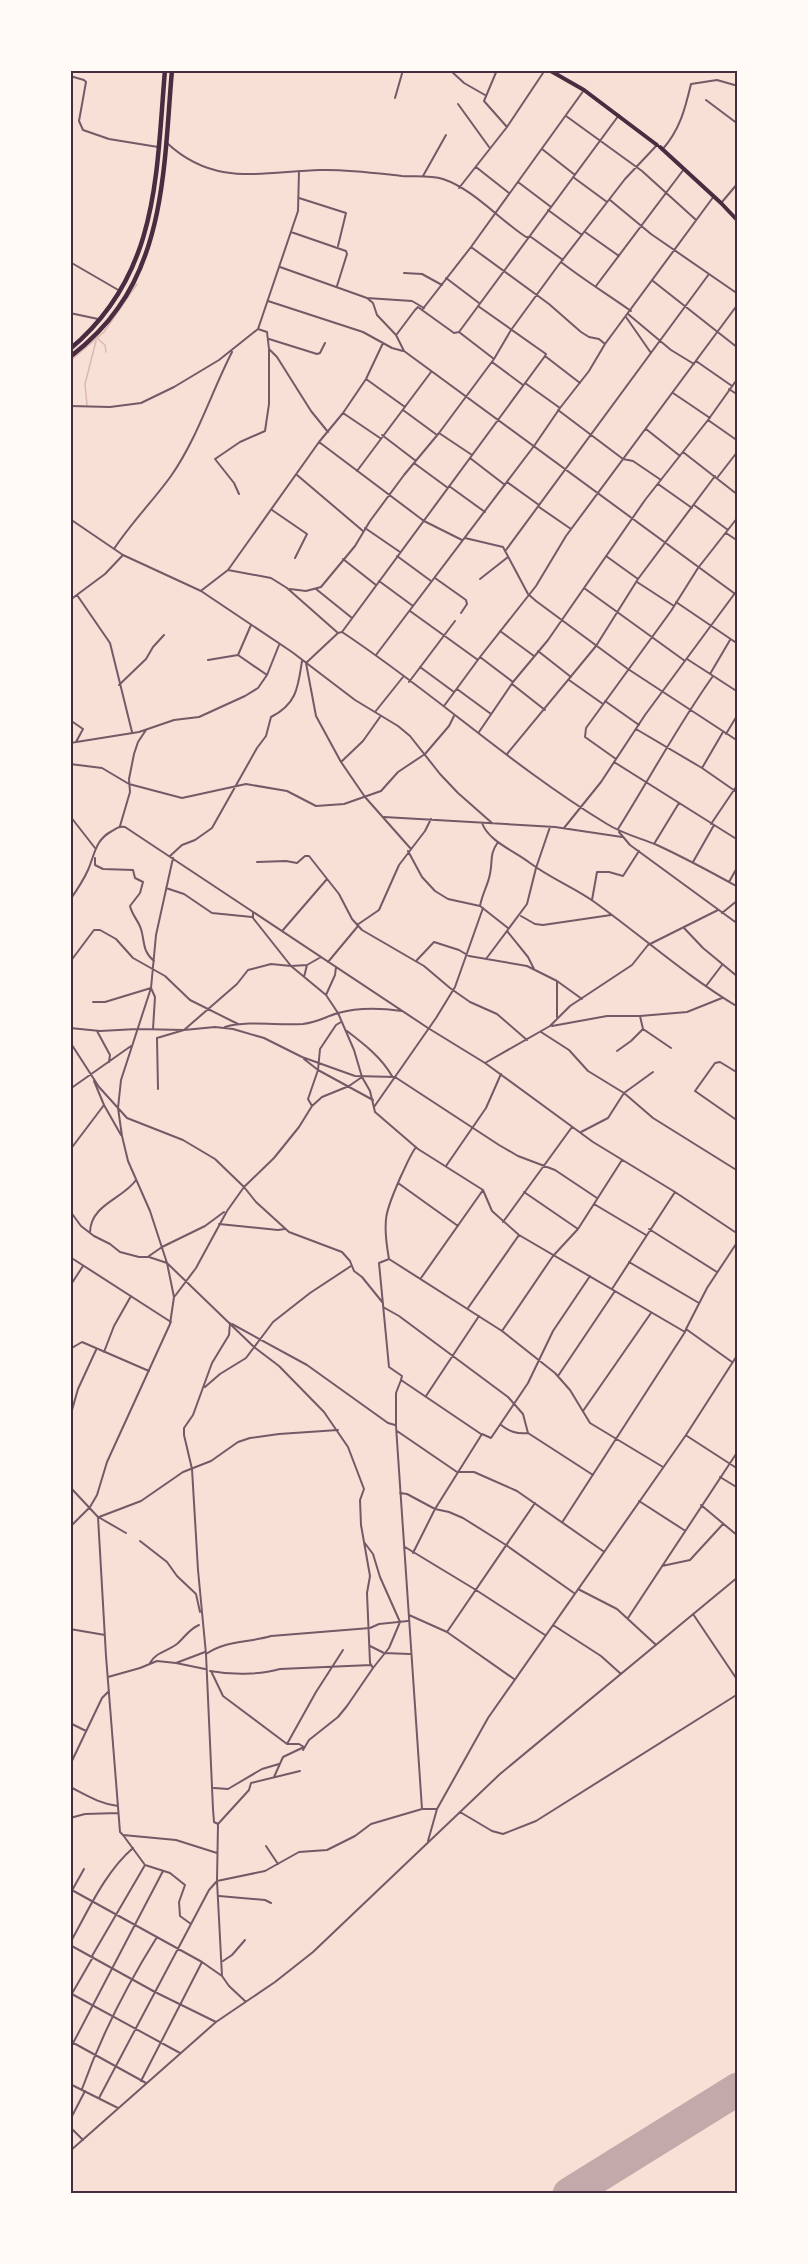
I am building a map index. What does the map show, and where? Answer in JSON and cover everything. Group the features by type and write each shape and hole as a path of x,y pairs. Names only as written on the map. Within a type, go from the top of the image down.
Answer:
{"highway":[{"path":"70,349 101,320 134,267 142,246 151,207 165,70"},
{"path":"70,357 88,342 119,308 141,268 154,229 171,70"}],"main road":[{"path":"547,70 584,90 660,148 721,202 738,221"}],"street":[{"path":"395,98 403,70"},
{"path":"450,70 464,83 485,95"},
{"path":"497,70 484,101 507,127"},
{"path":"459,188 507,127 547,70"},
{"path":"70,76 86,82 80,121 83,130 109,139 158,147"},
{"path":"287,588 297,591 321,587 355,546 389,494 438,434 493,360 536,295 608,201 636,167 670,141 681,122 691,84 717,80 738,86"},
{"path":"423,309 471,247 584,90"},
{"path":"706,100 738,123"},
{"path":"458,104 489,147"},
{"path":"459,332 618,115"},
{"path":"566,116 636,167 696,220"},
{"path":"423,177 446,135"},
{"path":"165,141 183,156 202,167 224,173 258,174 336,170 444,180 495,213 526,237 528,236 588,283 596,286 631,311"},
{"path":"542,149 651,234 738,294"},
{"path":"476,166 510,193"},
{"path":"596,286 684,169"},
{"path":"70,406 110,407 141,403 174,387 233,350 258,329 298,211 299,171"},
{"path":"518,182 584,234 618,256"},
{"path":"721,202 738,183"},
{"path":"376,655 534,446 605,344 714,196"},
{"path":"299,198 346,213 337,248"},
{"path":"291,232 346,251 337,286"},
{"path":"471,247 549,304 581,332 605,344"},
{"path":"70,262 120,291"},
{"path":"280,267 367,298 412,301 454,333 459,332 623,459 633,461 661,480"},
{"path":"404,273 422,274 442,285"},
{"path":"506,550 709,274"},
{"path":"446,278 512,330 534,344 546,354 545,356 580,383"},
{"path":"652,280 738,348"},
{"path":"367,298 373,303 377,315 396,335 404,351"},
{"path":"268,302 363,332 404,351 738,596"},
{"path":"444,706 536,586 557,550 738,304"},
{"path":"396,335 418,307 423,309"},
{"path":"70,313 101,320"},
{"path":"627,315 661,341 732,386"},
{"path":"627,315 651,353"},
{"path":"239,494 234,483 215,459 240,442 265,431 269,404 269,339 267,332 258,329"},
{"path":"269,339 317,354 320,353 325,343"},
{"path":"201,591 228,570 366,379 383,343"},
{"path":"269,349 277,357 311,411 328,432"},
{"path":"114,549 135,519 172,475 194,435 233,350"},
{"path":"306,663 338,633 342,632 545,356"},
{"path":"357,471 431,372"},
{"path":"479,732 512,683 584,588 631,519 738,378"},
{"path":"366,379 572,530"},
{"path":"729,389 738,395"},
{"path":"673,393 738,441"},
{"path":"343,412 485,512"},
{"path":"646,429 680,456"},
{"path":"319,442 424,520 464,539 499,545 506,550 528,594 628,669 738,741"},
{"path":"507,754 596,646 638,580 693,506 738,451"},
{"path":"683,452 738,495"},
{"path":"297,475 364,529 400,552"},
{"path":"658,484 693,506 738,541"},
{"path":"272,510 307,534 295,558"},
{"path":"738,517 698,568 584,735 615,761 647,783 738,840"},
{"path":"70,519 123,555 201,591 410,736 452,786 492,824"},
{"path":"70,600 105,574 123,555"},
{"path":"606,555 674,606"},
{"path":"397,556 431,582"},
{"path":"480,579 508,557"},
{"path":"343,559 376,585"},
{"path":"228,570 271,579 287,588 338,633"},
{"path":"435,578 466,600 467,604 461,612"},
{"path":"379,581 413,606"},
{"path":"584,588 651,637 738,692"},
{"path":"316,589 352,618"},
{"path":"564,828 738,589"},
{"path":"76,595 110,643 132,732"},
{"path":"676,602 738,644"},
{"path":"410,611 479,658 545,710"},
{"path":"409,682 455,621"},
{"path":"238,655 251,625"},
{"path":"500,630 534,656"},
{"path":"342,632 507,754 618,831 654,844 738,887"},
{"path":"119,685 146,659 164,635"},
{"path":"618,831 730,640"},
{"path":"70,743 146,730 174,720 199,717 254,692 267,675 279,644"},
{"path":"538,651 604,703 639,725"},
{"path":"208,660 238,655 267,675"},
{"path":"70,1527 90,1507 97,1496 107,1462 171,1322 174,1297 167,1263 122,1136 118,1108 122,1080 131,1046 151,988 156,935 171,857 182,845 195,840 212,828 266,736 272,717 288,708 298,684 302,660"},
{"path":"306,663 316,716 341,762 365,797 384,817 409,850 422,877 435,891 448,899 482,907 508,930 534,969"},
{"path":"420,667 491,714"},
{"path":"374,712 403,677"},
{"path":"702,768 738,714"},
{"path":"70,764 102,768 129,784 182,798 246,784 287,790 316,806 344,804 381,791 398,772 425,754 455,715"},
{"path":"341,762 368,734 381,716"},
{"path":"70,720 83,729 76,742"},
{"path":"636,729 702,768 738,793"},
{"path":"146,730 134,754 129,784 130,792 120,826 101,837 94,855 95,865 103,869 133,870 135,878 143,882 140,893 130,906 131,913 141,927 145,951 154,961"},
{"path":"692,862 737,786"},
{"path":"654,844 679,803"},
{"path":"70,816 95,848"},
{"path":"384,817 550,826 622,837"},
{"path":"328,962 357,925 379,910 399,865 425,831 431,819"},
{"path":"482,823 485,830 498,842 536,868 592,900 648,945 738,1007"},
{"path":"120,826 125,827 428,1028 485,1063 580,1133 738,1234"},
{"path":"486,959 527,904 550,826"},
{"path":"618,831 639,851 738,924"},
{"path":"374,1107 453,990 482,907 483,891 490,874 491,854 498,842"},
{"path":"592,900 597,872 609,872 623,876 639,851"},
{"path":"70,900 94,855"},
{"path":"257,862 297,863 307,856 339,894 357,925 416,961 470,1002 497,1014 527,1040"},
{"path":"729,882 738,866"},
{"path":"283,930 327,879"},
{"path":"166,888 184,894 212,913 253,918"},
{"path":"722,913 738,900"},
{"path":"485,1063 550,1026 557,1017 632,965 648,945 718,910"},
{"path":"253,912 253,918 291,966 326,995 338,1013 373,1100 375,1112 416,1147 483,1190 492,1211 519,1234 553,1256 686,1331 732,1362"},
{"path":"520,916 535,924 543,925 611,915"},
{"path":"684,927 687,934 738,976"},
{"path":"70,962 86,939 97,929 116,939 133,958 170,980 190,1000 238,1024"},
{"path":"416,961 433,942 486,959 527,966 557,981 582,999"},
{"path":"158,1089 157,1038 184,1030 237,984 248,970 271,964 307,965 321,957"},
{"path":"304,978 307,965"},
{"path":"706,986 722,965"},
{"path":"326,995 336,967"},
{"path":"557,981 557,1017"},
{"path":"93,1002 113,1000 151,988"},
{"path":"151,988 155,997 153,1030"},
{"path":"550,1026 607,1017 696,1010 722,998"},
{"path":"383,1008 386,999"},
{"path":"70,1028 96,1031 184,1030 222,1028 238,1024 302,1024 328,1019 338,1013 358,1009 383,1008 405,1012"},
{"path":"640,1016 643,1029 671,1048"},
{"path":"312,1106 308,1099 318,1070 317,1063 321,1045 336,1025 341,1022"},
{"path":"222,1028 248,1032 264,1038 373,1100"},
{"path":"617,1051 643,1029"},
{"path":"96,1031 110,1055 109,1062"},
{"path":"347,1031 366,1046 395,1077 518,1156 546,1166 597,1198"},
{"path":"540,1032 569,1050 596,1076 624,1093 674,1132 738,1171"},
{"path":"70,1042 105,1095 127,1118 183,1140 215,1159 285,1229 297,1237 335,1248 347,1257 354,1271 362,1276 383,1305 508,1397 523,1414 528,1433"},
{"path":"70,1089 92,1076 131,1046"},
{"path":"302,1058 362,1077 395,1077"},
{"path":"738,1072 720,1062 716,1063 695,1091 738,1121"},
{"path":"580,1133 608,1118 624,1093 652,1072"},
{"path":"446,1167 486,1108 501,1074"},
{"path":"92,1076 104,1105 122,1136"},
{"path":"174,1297 187,1281 227,1210 244,1187 274,1158 299,1128 312,1106 322,1097 349,1086 362,1077"},
{"path":"70,1150 104,1105"},
{"path":"503,1222 546,1166 572,1127"},
{"path":"389,1259 385,1215 406,1161 416,1147"},
{"path":"502,1331 553,1256 578,1229 622,1160"},
{"path":"90,1233 90,1226 110,1199 136,1180"},
{"path":"398,1183 458,1226"},
{"path":"421,1278 483,1190"},
{"path":"524,1192 578,1229"},
{"path":"558,1376 614,1290 649,1229 675,1192"},
{"path":"593,1204 646,1235"},
{"path":"149,1257 162,1247 199,1229 227,1210"},
{"path":"70,1211 81,1226 120,1252 167,1263 254,1347 279,1366 324,1412 338,1430 348,1447 364,1489 360,1500 361,1525 370,1576 367,1593 372,1666"},
{"path":"219,1224 285,1229"},
{"path":"649,1229 717,1272"},
{"path":"468,1308 519,1234"},
{"path":"562,1522 686,1331 699,1303 738,1241"},
{"path":"70,1257 171,1322"},
{"path":"422,1809 396,1426 396,1393 402,1376 389,1365 380,1262 389,1259 502,1331 558,1376 570,1390 590,1423 663,1467"},
{"path":"629,1262 699,1303"},
{"path":"70,1286 84,1265"},
{"path":"203,1389 220,1374 246,1358 273,1322 310,1293 352,1265"},
{"path":"401,1380 491,1438 528,1383 558,1324 590,1276"},
{"path":"104,1352 114,1326 131,1296"},
{"path":"582,1412 651,1312"},
{"path":"426,1396 479,1316"},
{"path":"230,1323 307,1365 388,1423 396,1426"},
{"path":"218,1824 214,1822 214,1788 208,1721 208,1670 192,1467 184,1428 193,1415 212,1363 229,1335 230,1323"},
{"path":"70,1349 80,1342 149,1371"},
{"path":"70,1417 78,1389 97,1349"},
{"path":"427,1842 437,1809 488,1718 686,1435 738,1354"},
{"path":"501,1425 509,1431 520,1434 528,1433 593,1475"},
{"path":"98,1517 141,1501 192,1467 211,1461 238,1442 250,1438 338,1430"},
{"path":"397,1431 457,1472 468,1470 479,1473 517,1491 603,1551"},
{"path":"413,1553 435,1509 482,1434"},
{"path":"686,1435 738,1469"},
{"path":"628,1618 738,1451"},
{"path":"720,1477 738,1488"},
{"path":"70,1487 98,1517 126,1533"},
{"path":"400,1493 435,1509 463,1518 574,1593"},
{"path":"639,1501 684,1531"},
{"path":"447,1632 535,1503"},
{"path":"701,1505 738,1536"},
{"path":"98,1517 120,1832 145,1865 163,1871 184,1885 179,1902 180,1916 192,1924"},
{"path":"662,1566 690,1560 723,1524"},
{"path":"140,1541 167,1562 177,1576 196,1594 202,1614"},
{"path":"273,1777 283,1757 304,1749 309,1740 338,1717 372,1666 389,1648 400,1622 380,1577 373,1554 364,1542"},
{"path":"405,1547 545,1635"},
{"path":"70,2151 216,2022 275,1982 313,1952 500,1774 738,1577"},
{"path":"578,1588 617,1609 656,1645"},
{"path":"693,1614 738,1681"},
{"path":"409,1616 447,1632 514,1680"},
{"path":"176,1663 229,1643 260,1640 272,1636 370,1628 379,1624 409,1620"},
{"path":"150,1663 153,1658 178,1643 188,1631 199,1625"},
{"path":"553,1625 601,1656 621,1675"},
{"path":"70,1629 105,1635"},
{"path":"370,1646 384,1653 401,1655 411,1653"},
{"path":"287,1744 344,1650"},
{"path":"108,1677 157,1661 208,1670 265,1672 280,1669 372,1666"},
{"path":"208,1670 214,1674 223,1696 287,1744 299,1744 304,1749"},
{"path":"70,1765 102,1698 109,1691"},
{"path":"460,1812 492,1831 504,1834 536,1821 738,1694"},
{"path":"70,1723 86,1731"},
{"path":"214,1788 228,1789 262,1769 279,1764"},
{"path":"222,1976 217,1881 218,1824 249,1790 251,1783 300,1772"},
{"path":"70,1787 102,1803 118,1806"},
{"path":"99,2098 209,1890 217,1881 265,1871 305,1851 327,1850 355,1836 371,1824 422,1809 437,1809"},
{"path":"70,1818 85,1814 119,1814"},
{"path":"123,1835 176,1840 217,1853"},
{"path":"266,1846 278,1864"},
{"path":"133,1848 118,1862 70,1944 132,1980 216,2022"},
{"path":"145,1865 71,1994 180,2053"},
{"path":"84,1869 71,1891 202,1962 222,1976 228,1986 245,2001"},
{"path":"70,2049 163,1871"},
{"path":"219,1896 266,1900 271,1903"},
{"path":"70,2120 84,2090 94,2055 132,1980 157,1937"},
{"path":"222,1961 232,1955 245,1940"},
{"path":"141,2081 202,1962"},
{"path":"72,2042 146,2083"},
{"path":"70,2084 118,2108"},
{"path":"70,2127 83,2140"}],"waterway":[{"path":"70,361 104,332 137,284"},
{"path":"98,339 105,345 106,352"},
{"path":"87,405 85,384 96,341"}],"runway":[{"path":"569,2194 738,2089"}]}
